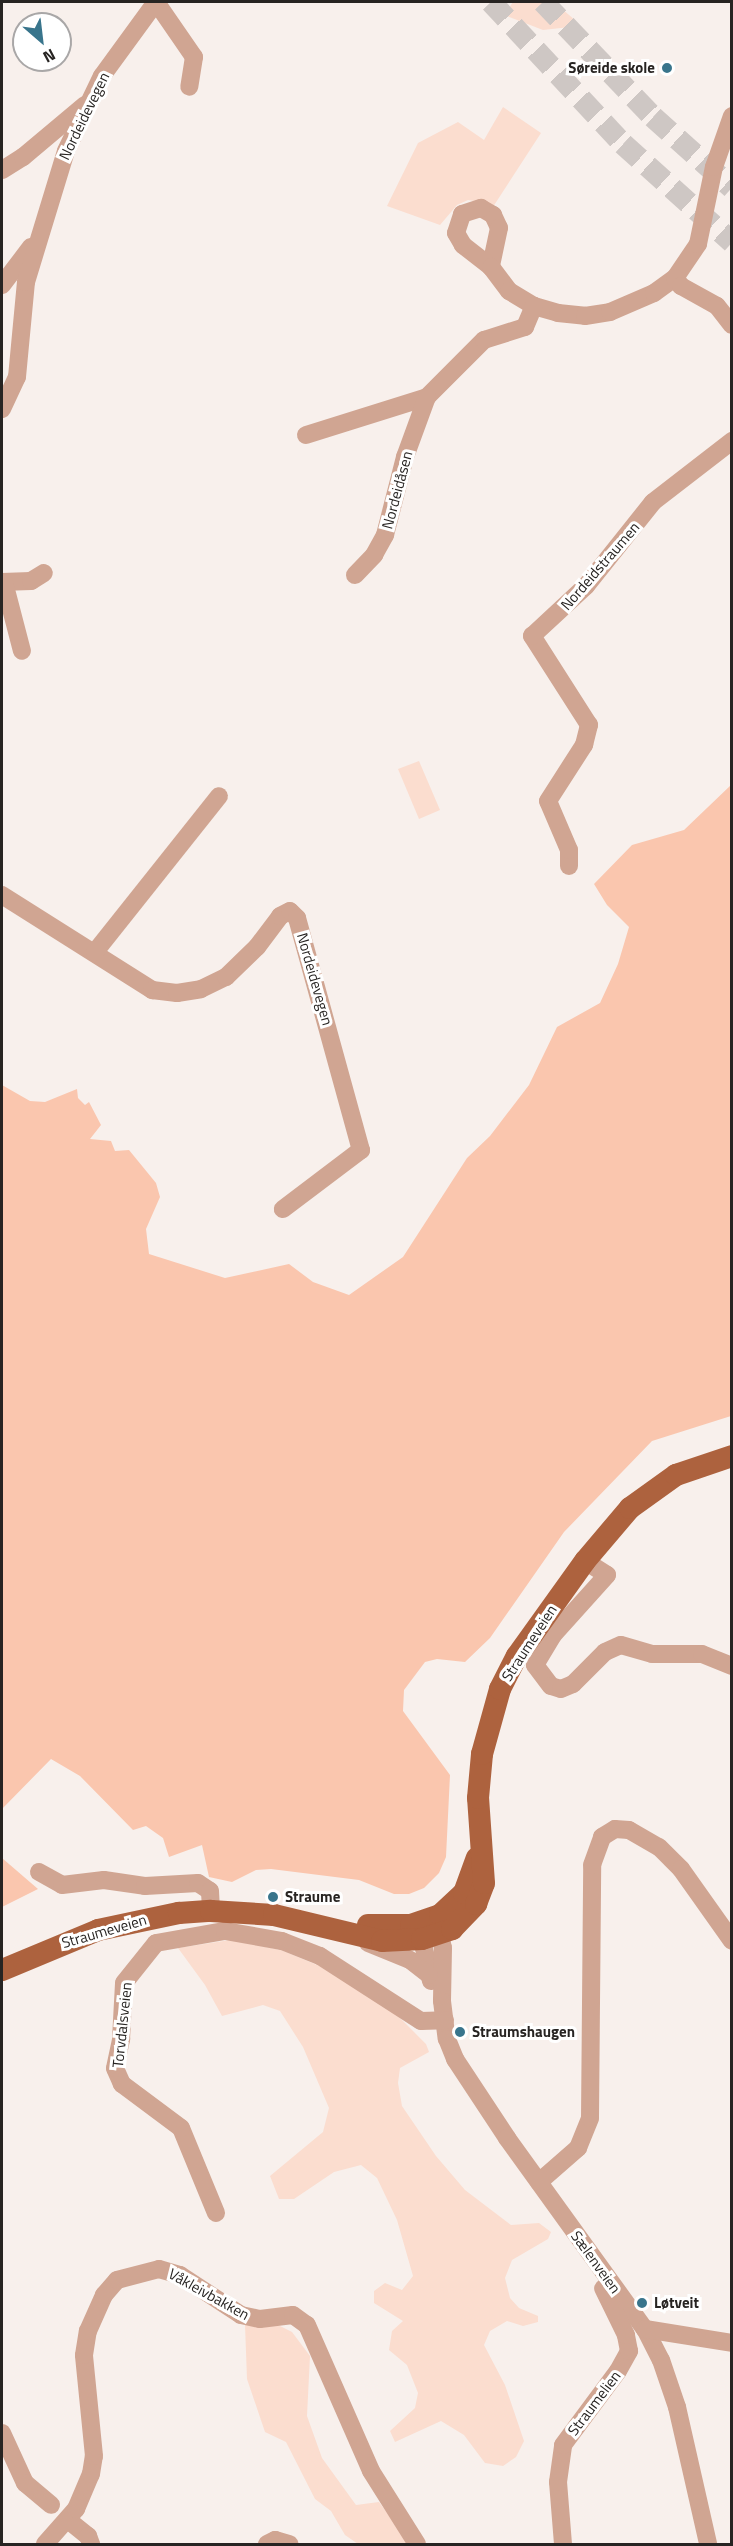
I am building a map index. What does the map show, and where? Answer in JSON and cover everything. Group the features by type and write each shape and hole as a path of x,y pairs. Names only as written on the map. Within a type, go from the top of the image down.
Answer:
{"main road":[{"name":"Straumeveien","path":"295,1918 382,1941 429,1932 464,1893 476,1862 480,1838 482,1754 500,1689 517,1656 585,1562 644,1496 695,1466 732,1456"},
{"name":"Straumeveien","path":"2,1970 108,1927 212,1911 391,1926 429,1932"}],"street":[{"name":"Nordeidevegen","path":"2,409 17,377 20,310 36,241 66,151 88,103 116,54 156,2 194,57 189,87"},
{"path":"2,170 23,157 88,103"},
{"path":"491,267 509,291 534,306 585,316 610,312 654,293 675,278 698,244 719,149 732,116"},
{"name":"Nordeidevegen","path":"2,285 36,241"},
{"path":"675,278 681,286 717,306 732,324"},
{"name":"Nordeidåsen","path":"355,575 375,555 385,535 405,457 428,397 484,340 525,327 534,306"},
{"name":"Nordeidåsen","path":"306,435 428,397"},
{"name":"Nordeidstraumen","path":"569,866 569,850 548,801 584,745 589,725 532,636 586,586 653,502 732,441"},
{"path":"22,651 3,582 31,581 44,573"},
{"path":"95,952 219,796"},
{"name":"Nordeidevegen","path":"2,895 152,990 177,993 201,989 226,977 257,947 280,916 290,911 297,918 361,1150 283,1209"},
{"name":"Straumeveien","path":"585,1562 607,1575 554,1635 535,1665 551,1686 561,1689 580,1678 605,1652 621,1645 652,1654 702,1654 732,1666"},
{"path":"539,2182 578,2148 590,2118 592,1865 602,1837 609,1830 629,1830 659,1847 681,1869 732,1941"},
{"path":"39,1872 62,1885 104,1880 145,1886 198,1883 210,1891 212,1911"},
{"name":"Torvdalsveien","path":"216,2213 182,2128 122,2084 115,2068 123,2028 124,1983 156,1943 190,1934 225,1931 282,1941 320,1956 421,2020 445,2020"},
{"name":"Sælenveien","path":"429,1932 429,1975 442,2001"},
{"name":"Sælenveien","path":"429,1932 444,1948 442,2001 450,2048 463,2073 645,2329 673,2391 708,2544"},
{"name":"Straumeveien","path":"356,1935 375,1947 410,1960 429,1975"},
{"name":"Våkleivbakken","path":"45,2544 68,2520 88,2487 93,2464 85,2380 88,2331 104,2295 117,2280 159,2269 180,2275 241,2315 260,2319 293,2314 308,2325 371,2471 417,2544"},
{"name":"Straumelien","path":"563,2544 558,2482 563,2445 622,2366 628,2351 626,2335 599,2278 601,2269"},
{"path":"645,2329 732,2343"},
{"path":"2,2433 25,2483 51,2505"},
{"path":"68,2520 88,2536 91,2544"},
{"path":"267,2544 275,2540 289,2544"}],"shaded area":[{"path":"513,2 554,2 576,21 570,27 543,30 504,15"},
{"path":"503,107 541,133 491,210 481,202 468,200 457,205 440,225 387,206 418,143 458,122 484,140"},
{"path":"419,761 440,810 419,819 398,769"},
{"path":"731,785 731,1416 652,1441 564,1532 490,1638 465,1662 437,1659 425,1662 404,1690 403,1711 450,1775 446,1857 439,1873 424,1888 409,1894 394,1894 359,1880 271,1869 256,1870 232,1882 209,1877 202,1845 169,1857 163,1838 146,1826 133,1830 80,1776 51,1759 2,1809 2,1085 30,1101 45,1102 77,1089 78,1098 85,1105 89,1102 101,1125 90,1139 111,1141 115,1151 129,1150 156,1183 160,1197 146,1229 149,1254 225,1278 289,1264 313,1282 349,1295 403,1257 467,1158 490,1136 529,1085 557,1027 600,1003 618,964 629,927 607,905 594,884 632,845 684,830"},
{"path":"2,1858 38,1889 2,1907"},
{"path":"230,1940 281,1950 339,1974 398,2016 426,2044 429,2052 400,2068 398,2083 402,2106 436,2156 465,2190 511,2225 539,2223 551,2232 548,2239 512,2260 505,2278 510,2298 519,2308 538,2316 538,2322 523,2326 507,2321 490,2331 484,2345 505,2385 524,2441 516,2457 503,2466 485,2463 464,2435 441,2421 395,2442 390,2431 415,2408 418,2393 407,2365 389,2350 392,2331 403,2321 374,2303 374,2291 385,2283 402,2290 413,2276 397,2220 377,2178 361,2165 334,2172 294,2199 279,2199 270,2176 323,2132 329,2108 303,2047 280,2011 263,2005 222,2016 205,1985 178,1948"},
{"path":"274,2323 292,2332 310,2356 307,2416 322,2458 356,2505 379,2502 410,2544 358,2544 345,2535 331,2511 315,2499 286,2442 265,2432 247,2379 245,2325"}],"tunnel":[{"path":"491,2 623,144 732,242"},
{"path":"543,2 653,117 732,188"}],"place":[{"name":"Søreide skole","path":"667,68"},
{"name":"Straume","path":"273,1897"},
{"name":"Straumshaugen","path":"460,2032"},
{"name":"Løtveit","path":"642,2303"}]}
